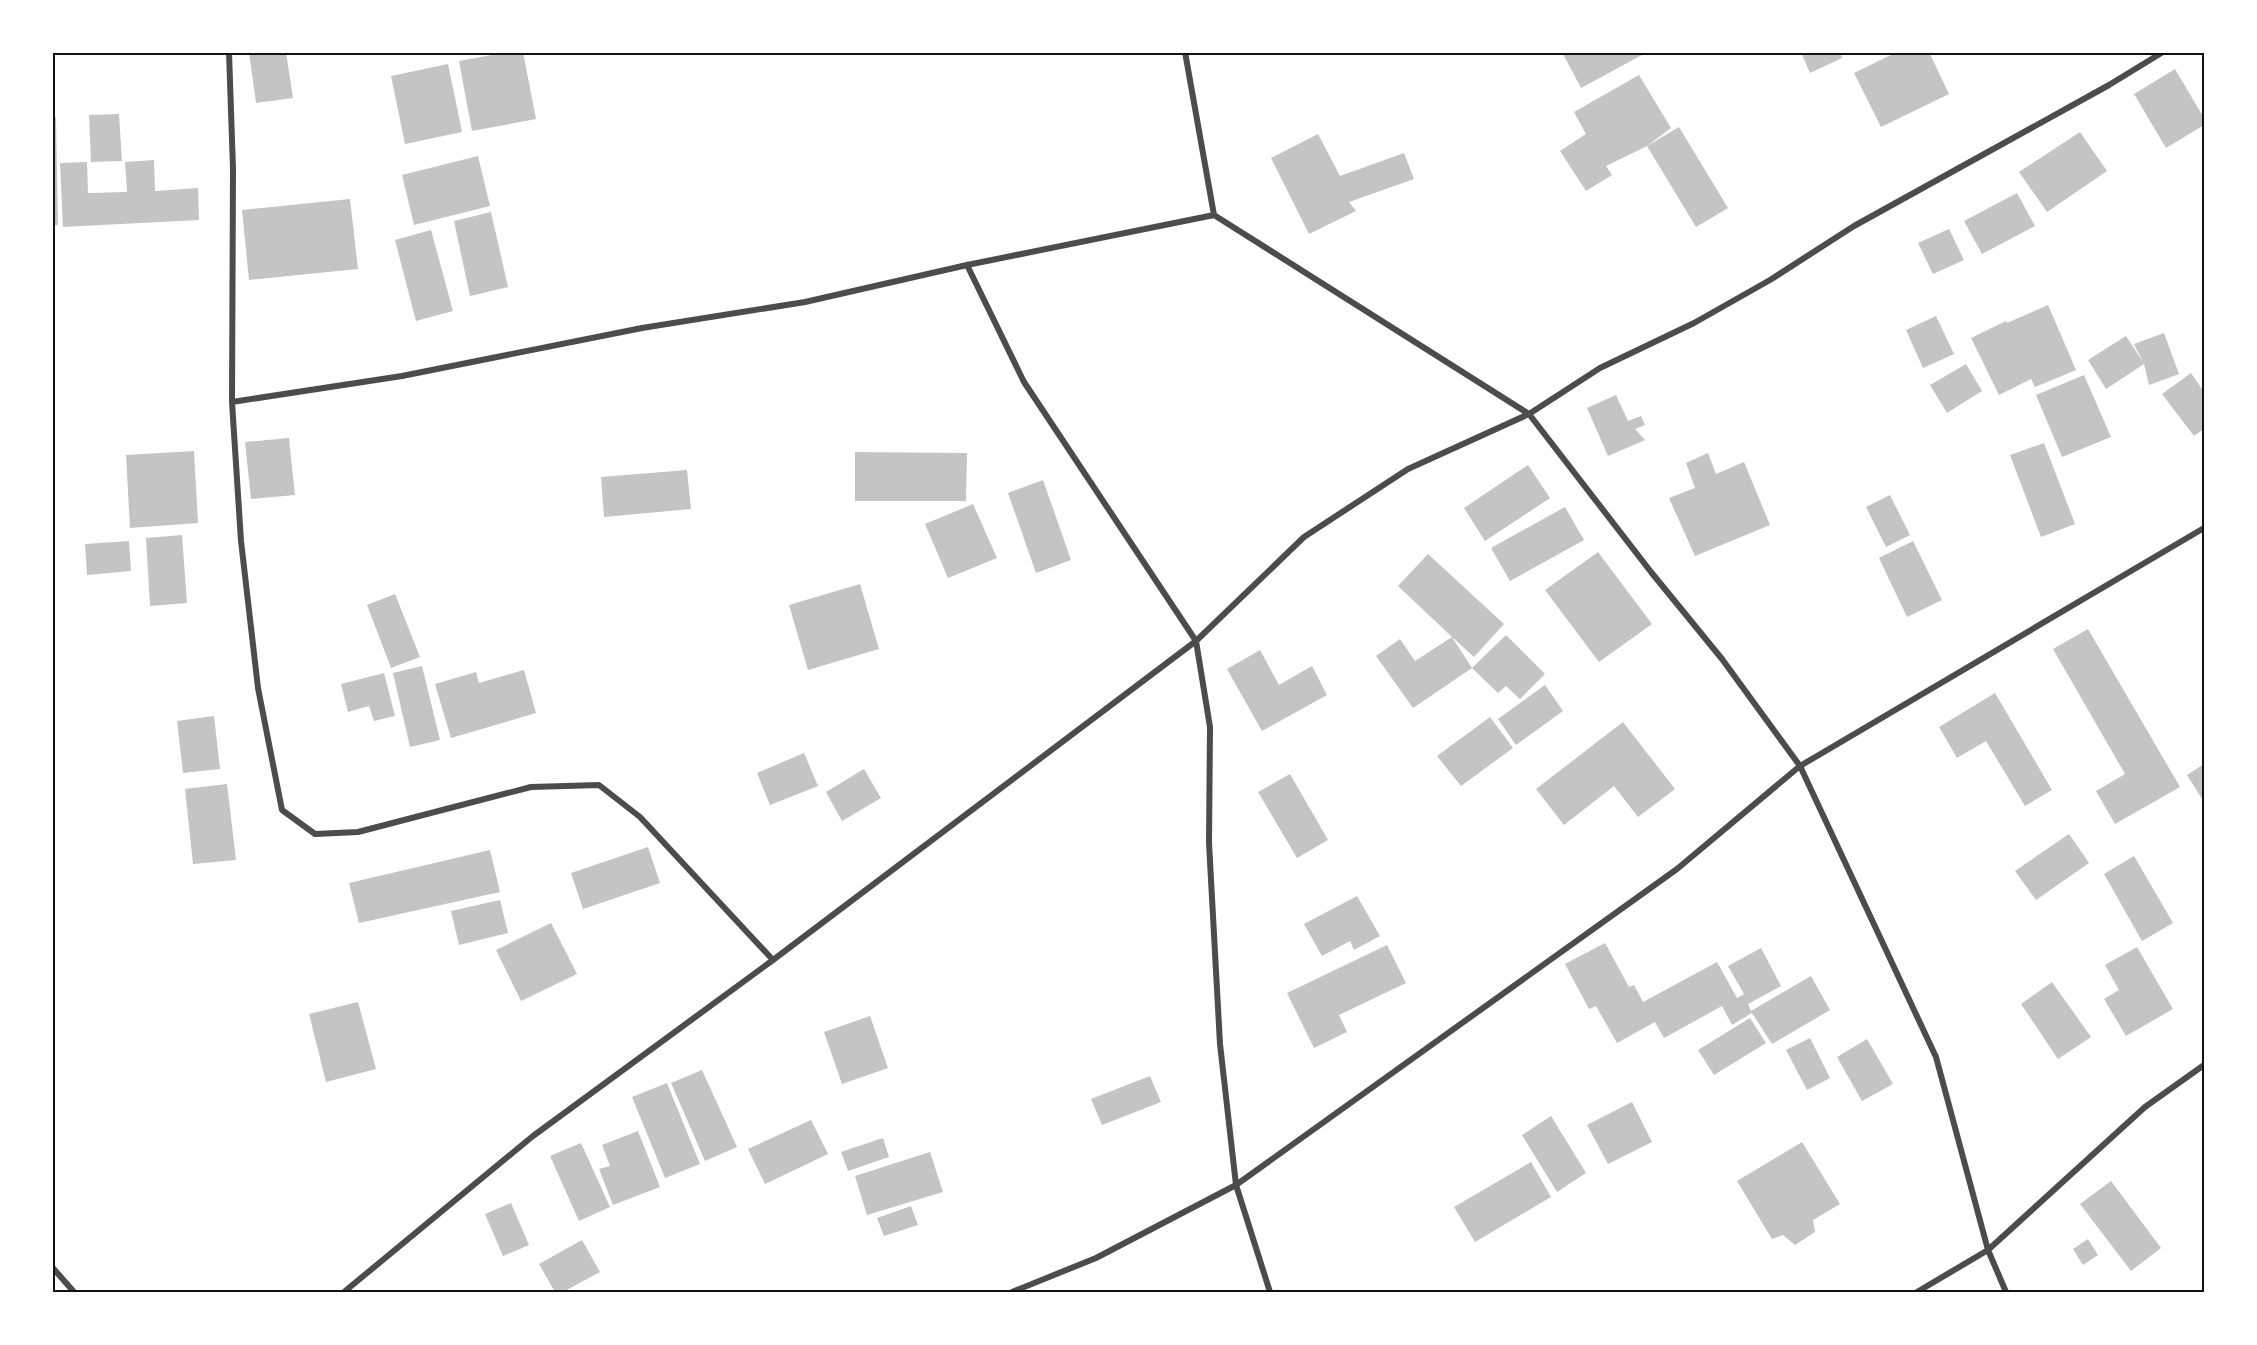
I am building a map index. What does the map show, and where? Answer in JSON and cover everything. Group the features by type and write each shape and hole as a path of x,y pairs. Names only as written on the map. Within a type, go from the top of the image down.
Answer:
{"street":[{"path":"230,52 232,402 241,541 258,688 282,810 315,834 358,832 531,787 599,785 640,817 773,960"},
{"path":"344,1293 533,1136 773,960 1196,642 1304,537 1408,469 1529,414 1600,368 1694,323 1770,280 1854,225 2109,85 2163,52"},
{"path":"1187,54 1214,215"},
{"path":"232,402 402,376 642,328 806,302 968,265 1214,215 1529,414 1651,572 1722,659 1800,766 1936,1058 1988,1250 2006,1293"},
{"path":"968,265 1024,382 1196,642 1210,727 1209,843 1220,1044 1236,1185 1270,1293"},
{"path":"1012,1293 1096,1258 1236,1185 1677,869 1800,766 2205,528"},
{"path":"1917,1293 1988,1250 2145,1107 2205,1065"},
{"path":"52,1267 74,1293"},
{"path":"1997,1293 2002,1286"}],"building":[{"path":"249,52 286,52 293,98 256,103"},
{"path":"508,52 523,52 536,119 472,131 459,61"},
{"path":"1562,52 1641,52 1642,55 1581,88"},
{"path":"1801,52 1840,52 1842,58 1810,73"},
{"path":"1897,52 1929,52 1949,94 1881,127 1854,73"},
{"path":"448,64 462,132 405,144 391,76"},
{"path":"2175,69 2204,118 2204,125 2166,148 2134,94"},
{"path":"1639,75 1671,128 1647,146 1606,166 1612,175 1586,191 1560,151 1586,134 1574,112"},
{"path":"119,114 122,161 91,162 89,115"},
{"path":"52,117 56,117 58,225 52,225"},
{"path":"1679,127 1728,208 1696,227 1647,146"},
{"path":"2080,132 2107,171 2047,212 2019,172"},
{"path":"1318,134 1340,176 1404,153 1414,179 1349,202 1356,211 1309,234 1271,158"},
{"path":"478,156 490,206 414,225 402,175"},
{"path":"154,160 155,191 198,188 199,220 63,227 60,163 87,162 88,193 127,192 125,162"},
{"path":"2017,193 2035,226 1982,254 1964,221"},
{"path":"350,199 358,269 249,280 242,210"},
{"path":"491,212 508,287 470,296 454,221"},
{"path":"1949,229 1964,260 1933,274 1918,243"},
{"path":"431,230 453,311 416,321 395,240"},
{"path":"2048,305 2076,370 2035,387 2031,379 1999,395 1971,338 2006,321 2007,323"},
{"path":"1936,316 1954,354 1923,368 1906,330"},
{"path":"2164,333 2179,374 2149,385 2144,364 2106,389 2088,360 2126,336 2143,362 2134,344"},
{"path":"1966,364 1982,391 1947,413 1930,385"},
{"path":"2191,373 2204,392 2204,429 2194,436 2162,394"},
{"path":"2084,375 2111,437 2062,457 2036,395"},
{"path":"1616,395 1628,421 1641,416 1645,425 1635,429 1645,440 1608,456 1587,408"},
{"path":"289,438 295,495 251,499 245,442"},
{"path":"2044,443 2075,524 2041,537 2010,455"},
{"path":"194,451 198,523 130,528 126,455"},
{"path":"855,452 967,453 966,501 855,501"},
{"path":"1708,453 1716,474 1744,462 1770,525 1695,556 1669,498 1695,488 1686,463"},
{"path":"1528,465 1550,498 1485,541 1464,508"},
{"path":"687,470 691,509 604,517 601,477"},
{"path":"1043,480 1071,560 1036,573 1008,493"},
{"path":"1890,495 1910,535 1886,547 1866,507"},
{"path":"973,504 997,558 948,578 925,524"},
{"path":"1565,507 1584,540 1510,581 1491,548"},
{"path":"182,535 187,603 150,606 146,538"},
{"path":"129,541 131,571 87,575 85,544"},
{"path":"1913,541 1942,600 1907,617 1879,558"},
{"path":"1598,552 1652,624 1599,662 1545,590"},
{"path":"1428,554 1504,624 1474,657 1398,586"},
{"path":"860,584 879,649 808,670 789,605"},
{"path":"395,594 420,657 391,668 367,605"},
{"path":"2088,629 2180,787 2115,824 2096,791 2125,774 2053,649"},
{"path":"1506,635 1545,674 1520,699 1506,686 1498,693 1472,668"},
{"path":"1452,637 1472,668 1413,708 1376,656 1400,639 1415,661"},
{"path":"1260,650 1279,685 1312,666 1327,695 1262,731 1227,669"},
{"path":"422,666 440,740 410,747 393,673"},
{"path":"524,670 536,713 451,738 435,684 476,672 479,683"},
{"path":"384,673 395,716 374,721 369,706 348,712 341,684"},
{"path":"1545,685 1563,711 1516,745 1498,719"},
{"path":"1995,693 2052,790 2025,806 1986,741 1957,758 1939,727"},
{"path":"214,716 220,769 183,773 177,721"},
{"path":"1490,717 1513,748 1461,786 1437,756"},
{"path":"1623,722 1675,789 1638,817 1614,786 1564,825 1536,789"},
{"path":"804,753 818,786 770,805 757,773"},
{"path":"2204,764 2204,802 2187,775"},
{"path":"864,769 881,798 842,821 826,792"},
{"path":"1290,774 1328,840 1297,858 1258,792"},
{"path":"227,784 236,860 193,864 185,789"},
{"path":"2069,834 2089,863 2036,900 2015,871"},
{"path":"648,847 660,883 583,909 571,873"},
{"path":"490,850 500,892 359,923 349,883"},
{"path":"2134,856 2173,923 2142,941 2104,874"},
{"path":"1357,896 1380,936 1354,950 1350,941 1322,956 1304,924"},
{"path":"500,900 508,933 459,945 451,911"},
{"path":"551,923 577,974 521,1001 496,950"},
{"path":"1605,943 1629,987 1634,985 1643,1002 1717,962 1737,998 1744,994 1728,966 1761,948 1781,986 1748,1004 1751,1011 1811,976 1830,1010 1772,1044 1752,1013 1732,1025 1722,1006 1664,1038 1655,1022 1617,1043 1596,1006 1589,1009 1565,964"},
{"path":"1387,945 1406,983 1339,1015 1347,1032 1314,1048 1287,993"},
{"path":"2137,947 2173,1009 2126,1036 2104,999 2119,990 2105,965"},
{"path":"2052,982 2091,1037 2058,1059 2021,1004"},
{"path":"358,1002 376,1069 326,1082 309,1014"},
{"path":"870,1016 888,1068 842,1084 824,1032"},
{"path":"1750,1018 1766,1043 1714,1075 1698,1050"},
{"path":"1810,1038 1830,1078 1807,1090 1786,1050"},
{"path":"1867,1039 1893,1084 1862,1101 1837,1057"},
{"path":"702,1070 737,1147 705,1161 671,1083"},
{"path":"1150,1076 1161,1102 1102,1125 1091,1099"},
{"path":"667,1083 700,1164 665,1178 632,1097"},
{"path":"1632,1102 1652,1142 1608,1164 1587,1125"},
{"path":"1551,1116 1586,1173 1557,1192 1522,1135"},
{"path":"811,1120 828,1154 765,1184 748,1149"},
{"path":"638,1131 660,1187 613,1205 599,1169 610,1166 602,1145"},
{"path":"883,1138 889,1157 848,1171 841,1152"},
{"path":"1802,1142 1840,1204 1813,1220 1815,1232 1795,1245 1783,1235 1772,1239 1737,1181"},
{"path":"581,1143 610,1207 579,1221 550,1156"},
{"path":"930,1152 943,1192 867,1215 855,1176"},
{"path":"1531,1162 1551,1197 1475,1242 1454,1207"},
{"path":"2111,1181 2161,1248 2131,1271 2080,1204"},
{"path":"511,1203 529,1245 503,1256 485,1214"},
{"path":"911,1206 918,1225 884,1236 877,1218"},
{"path":"2088,1239 2098,1255 2083,1265 2073,1249"},
{"path":"582,1240 600,1272 563,1292 555,1292 539,1264"}]}
